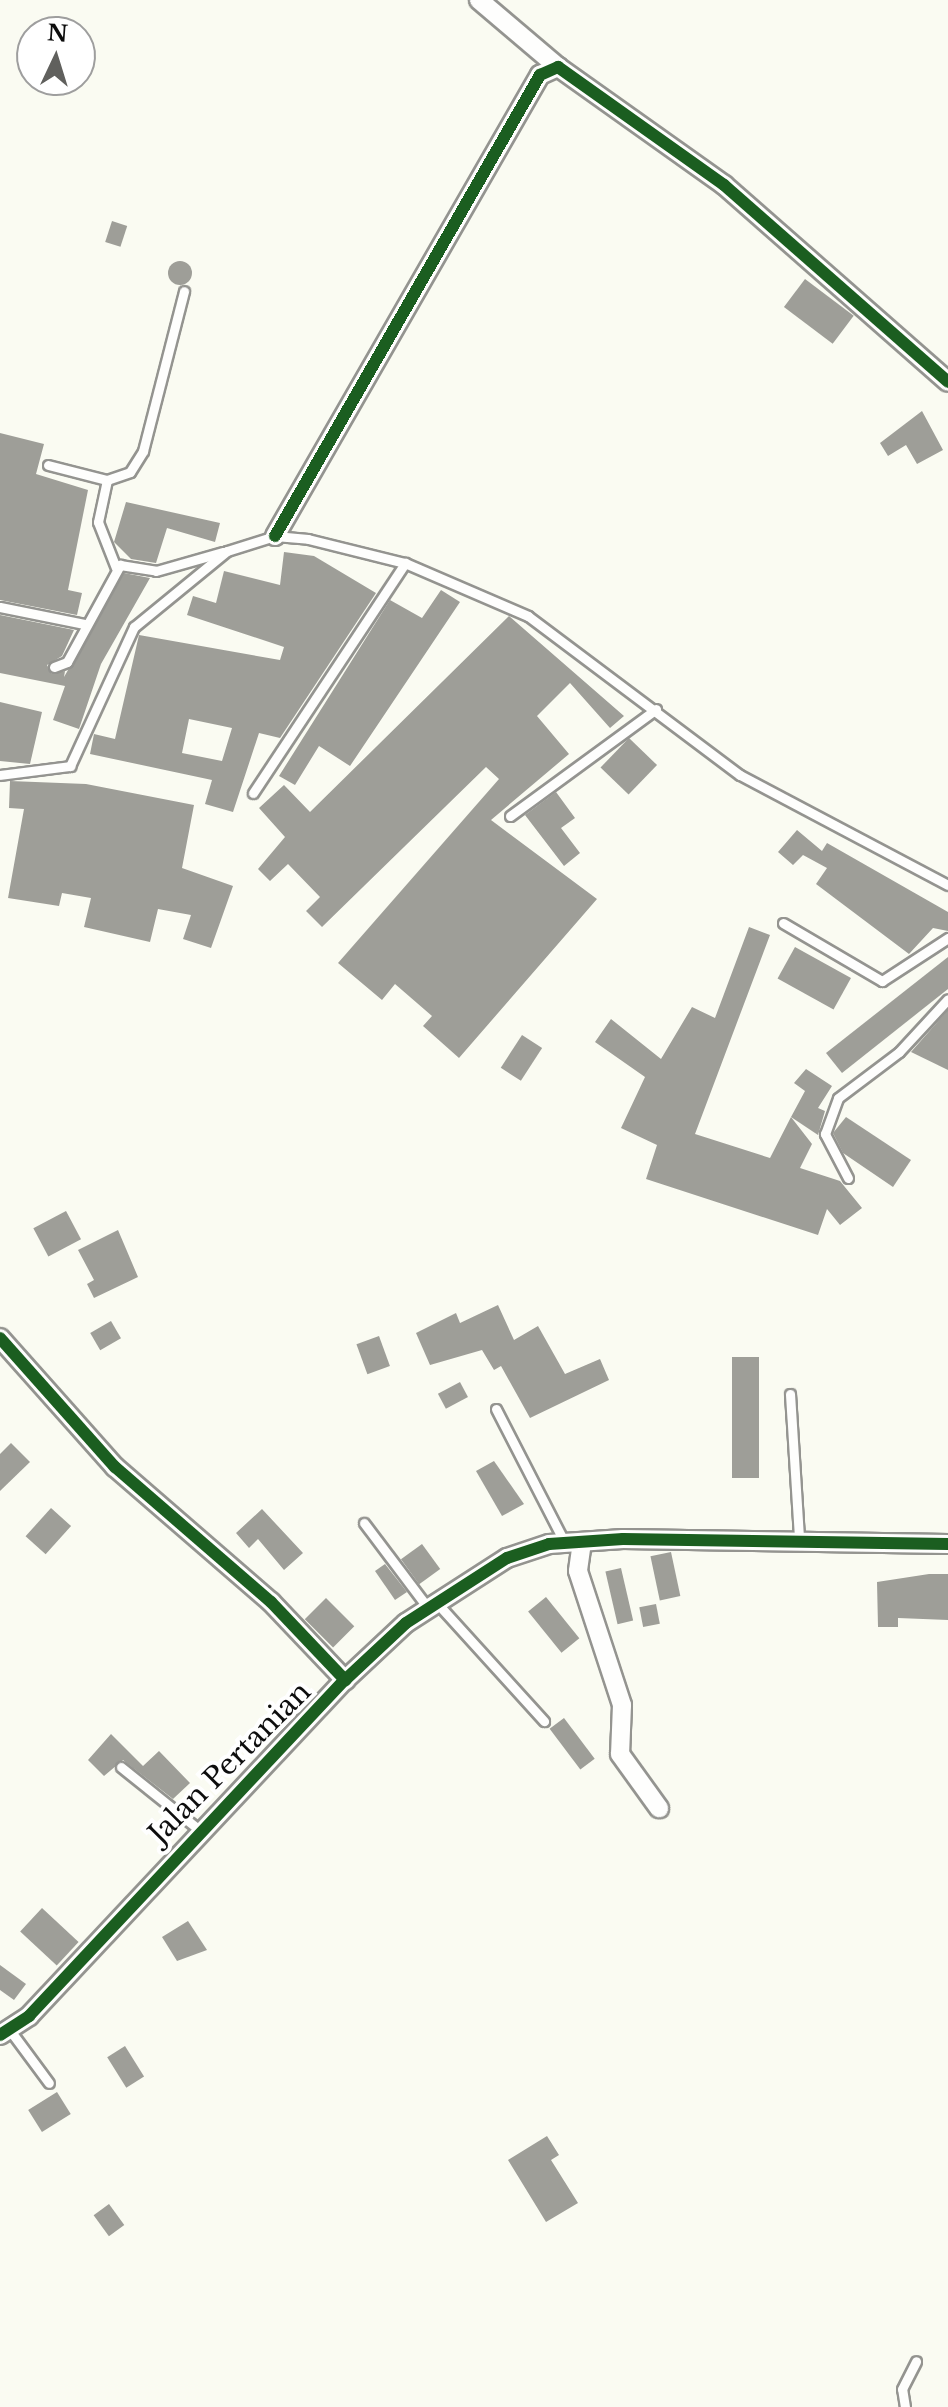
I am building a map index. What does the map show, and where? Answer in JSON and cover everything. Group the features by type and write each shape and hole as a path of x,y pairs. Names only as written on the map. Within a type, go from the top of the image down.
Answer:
{"street":[{"path":"479,0 558,67 735,194 948,382"},
{"path":"275,536 540,75 558,67"},
{"path":"0,1338 115,1467 271,1602 345,1680"},
{"name":"Jalan Pertanian","path":"4,2032 29,2016 198,1829 345,1680 432,1605 507,1558 573,1542 799,1539 948,1544"},
{"path":"573,1542 578,1571 622,1705 620,1754 659,1808"}],"lane":[{"path":"48,465 107,480 130,472 143,451 184,291"},
{"path":"107,480 98,522 116,568"},
{"path":"116,568 156,571 275,536 405,563 528,616 740,775 948,885"},
{"path":"0,775 70,766 134,627 227,551"},
{"path":"253,793 405,563"},
{"path":"54,667 67,662 84,624 116,568"},
{"path":"0,607 84,624"},
{"path":"510,816 656,709"},
{"path":"783,923 882,981 948,938"},
{"path":"848,1178 825,1134 838,1098 899,1052 948,999"},
{"path":"790,1394 799,1539"},
{"path":"496,1409 573,1542"},
{"path":"364,1523 432,1605 544,1721"},
{"path":"121,1767 198,1829"},
{"path":"4,2032 49,2083"},
{"path":"905,2407 902,2389 916,2361"}],"building":[{"path":"112,221 127,226 120,247 105,242"},
{"path":"180,261 189,264 192,273 189,282 180,285 171,282 168,273 171,264"},
{"path":"805,279 854,316 833,344 784,307"},
{"path":"922,411 943,450 917,464 906,445 888,456 880,443"},
{"path":"0,433 44,444 36,474 88,490 68,590 82,593 77,615 0,600"},
{"path":"126,502 220,523 215,542 167,528 156,563 131,559 114,542"},
{"path":"284,552 314,556 376,593 280,738 259,733 233,812 205,804 212,780 90,754 94,734 115,739 139,635 280,660 284,647 187,615 193,596 216,603 224,571 280,585","holes":["189,719 232,728 222,761 182,753"]},
{"path":"124,573 150,578 101,664 79,729 53,720 65,686 0,673 0,615 74,630 62,656 47,665 52,674 65,671 64,677"},
{"path":"441,590 460,602 350,766 319,746 295,785 279,776 390,600 422,618"},
{"path":"509,616 624,716 610,728 570,683 537,716 569,754 491,820 597,899 459,1058 423,1026 432,1016 395,984 382,1000 338,963 499,779 486,767 322,927 306,911 320,897 288,864 270,881 258,869 285,837 259,808 284,785 310,812"},
{"path":"0,702 42,712 30,764 0,761"},
{"path":"629,738 657,765 629,795 601,767"},
{"path":"10,781 86,784 194,805 182,868 233,886 211,948 183,939 191,915 158,909 150,942 84,927 91,898 62,893 59,906 8,898 24,809 9,808"},
{"path":"556,792 575,818 561,828 580,853 564,866 525,815"},
{"path":"797,830 822,851 827,843 948,912 948,931 933,928 909,954 816,884 827,868 803,855 793,865 778,852"},
{"path":"749,927 770,935 695,1134 770,1158 791,1117 812,1144 800,1168 840,1181 862,1208 840,1225 827,1209 818,1235 646,1179 657,1145 621,1128 645,1077 595,1042 611,1019 661,1059 692,1007 715,1018"},
{"path":"795,947 851,978 834,1010 778,978"},
{"path":"948,957 948,989 842,1073 826,1053"},
{"path":"948,1010 948,1070 911,1052"},
{"path":"522,1035 542,1048 521,1081 501,1068"},
{"path":"806,1069 832,1086 818,1108 825,1111 818,1135 791,1117 805,1091 794,1083"},
{"path":"846,1117 911,1160 893,1187 843,1153 833,1133"},
{"path":"66,1211 81,1239 48,1257 33,1228"},
{"path":"118,1230 138,1277 94,1298 87,1284 94,1280 78,1250"},
{"path":"498,1305 514,1340 538,1326 565,1374 600,1359 609,1380 530,1418 501,1366 494,1370 482,1350 430,1365 416,1333 456,1313 460,1323"},
{"path":"111,1321 121,1338 100,1350 90,1333"},
{"path":"379,1336 390,1366 367,1374 356,1344"},
{"path":"732,1357 759,1357 759,1478 732,1478"},
{"path":"460,1382 468,1397 446,1409 438,1394"},
{"path":"11,1443 30,1462 0,1491 0,1454"},
{"path":"494,1461 524,1504 502,1516 476,1471"},
{"path":"51,1508 71,1526 46,1554 26,1536"},
{"path":"262,1509 303,1553 284,1570 258,1539 249,1548 236,1533"},
{"path":"422,1544 440,1569 419,1584 401,1559"},
{"path":"671,1552 680,1596 660,1600 650,1556"},
{"path":"385,1564 407,1592 395,1600 375,1571"},
{"path":"621,1568 633,1621 618,1624 605,1572"},
{"path":"948,1574 948,1620 898,1618 898,1627 878,1627 877,1582"},
{"path":"546,1597 579,1638 561,1653 528,1611"},
{"path":"326,1598 354,1626 333,1647 305,1619"},
{"path":"656,1604 660,1624 643,1627 639,1607"},
{"path":"564,1718 595,1759 580,1770 550,1729"},
{"path":"111,1734 143,1766 159,1751 190,1783 173,1799 123,1760 104,1776 88,1760"},
{"path":"42,1908 79,1942 57,1966 20,1931"},
{"path":"188,1921 207,1950 177,1961 162,1937"},
{"path":"0,1965 26,1984 14,2000 0,1990"},
{"path":"125,2046 144,2077 126,2088 107,2057"},
{"path":"57,2092 71,2114 42,2132 28,2110"},
{"path":"547,2136 559,2155 551,2160 578,2203 546,2222 508,2160"},
{"path":"109,2204 124,2225 109,2236 94,2215"}],"cycle path":[{"path":"275,536 540,75 558,67 724,185 948,382"},
{"path":"0,1338 115,1467 271,1602 345,1680"},
{"path":"0,2035 29,2016 345,1680 406,1623 507,1558 549,1544 623,1539 948,1544"}]}
